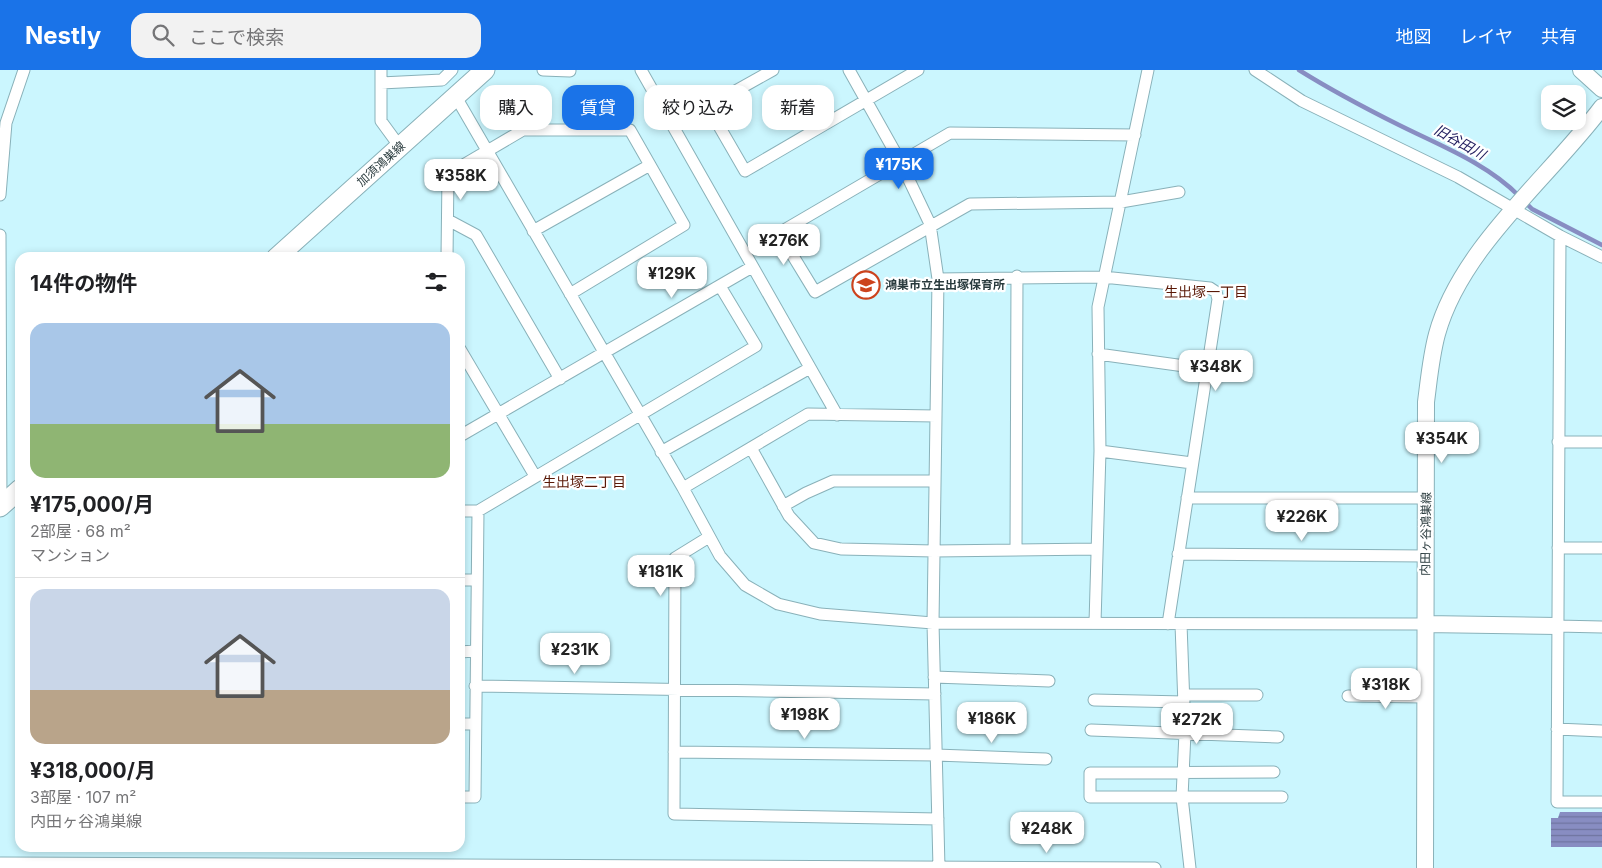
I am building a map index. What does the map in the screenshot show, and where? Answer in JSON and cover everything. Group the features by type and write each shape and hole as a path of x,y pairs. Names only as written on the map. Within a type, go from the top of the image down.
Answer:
{"main road":[{"path":"1581,70 1602,89"},
{"name":"加須鴻巣線","path":"283,252 456,97 480,72"},
{"name":"内田ヶ谷鴻巣線","path":"1425,868 1426,402 1430,365 1437,333 1456,288 1473,261 1514,209 1586,129 1602,107"},
{"path":"1,506 15,493"},
{"path":"1425,624 1557,626"}],"street":[{"path":"0,194 6,123 24,70"},
{"path":"381,70 382,120 400,147"},
{"path":"381,83 442,80 452,70"},
{"path":"543,70 570,71"},
{"path":"641,70 649,85"},
{"path":"747,85 773,70"},
{"path":"849,70 900,160 930,224 938,279 933,623 939,867"},
{"path":"721,130 745,171 918,70"},
{"path":"1095,623 1100,451 1098,307 1148,70"},
{"path":"1255,70 1302,101 1458,176 1560,236 1602,258"},
{"path":"456,97 605,354 638,415 683,488 720,556 745,584 778,604 820,614 933,623 1425,624"},
{"path":"447,252 448,174 523,130 630,130 684,225 570,294"},
{"path":"674,130 837,415"},
{"path":"1134,135 950,133 900,160 779,233 815,292 930,224 970,204 1121,202 1178,192"},
{"path":"533,232 650,165"},
{"path":"448,220 476,235 560,379"},
{"path":"0,235 1,506"},
{"path":"1560,236 1557,802 1602,802"},
{"path":"465,433 605,354 752,267"},
{"path":"938,279 1017,276 1103,277 1210,288 1216,292 1218,299 1168,624"},
{"path":"1016,550 1017,276"},
{"path":"465,511 478,511 756,346 720,286"},
{"path":"1098,354 1206,369"},
{"path":"465,358 535,476"},
{"path":"662,452 810,368"},
{"path":"683,488 808,414 936,416"},
{"path":"1558,442 1602,442"},
{"path":"751,448 789,516 814,543 841,549 934,551 1097,549"},
{"path":"1100,451 1192,463"},
{"path":"783,506 806,492 833,481 935,482"},
{"path":"1187,498 1427,498"},
{"path":"465,797 474,797 478,511"},
{"path":"709,537 675,558 674,814 938,819"},
{"path":"1558,548 1602,548"},
{"path":"1178,554 1426,556"},
{"path":"465,580 476,580"},
{"path":"1181,624 1185,733 1182,797 1190,868"},
{"path":"1557,626 1602,627"},
{"path":"465,652 475,652"},
{"path":"934,677 1049,681"},
{"path":"475,686 935,694"},
{"path":"1094,700 1257,696"},
{"path":"1348,696 1425,697"},
{"path":"465,724 475,724"},
{"path":"1557,729 1602,731"},
{"path":"1092,730 1278,737"},
{"path":"674,752 936,755 1046,759"},
{"path":"1274,772 1090,773 1090,797 1282,797"},
{"path":"0,863 1155,868"}],"water":[{"path":"1560,812 1602,812 1602,847 1551,847 1551,818 1558,818"}],"waterway":[{"name":"旧谷田川","path":"1299,70 1323,85 1478,165 1506,184 1519,196"},
{"name":"旧谷田川","path":"1525,202 1532,209 1602,245"}],"place":[{"name":"鴻巣市立生出塚保育所","path":"866,285"}],"district":[{"name":"生出塚一丁目","path":"1206,292"},
{"name":"生出塚二丁目","path":"584,482"}]}
